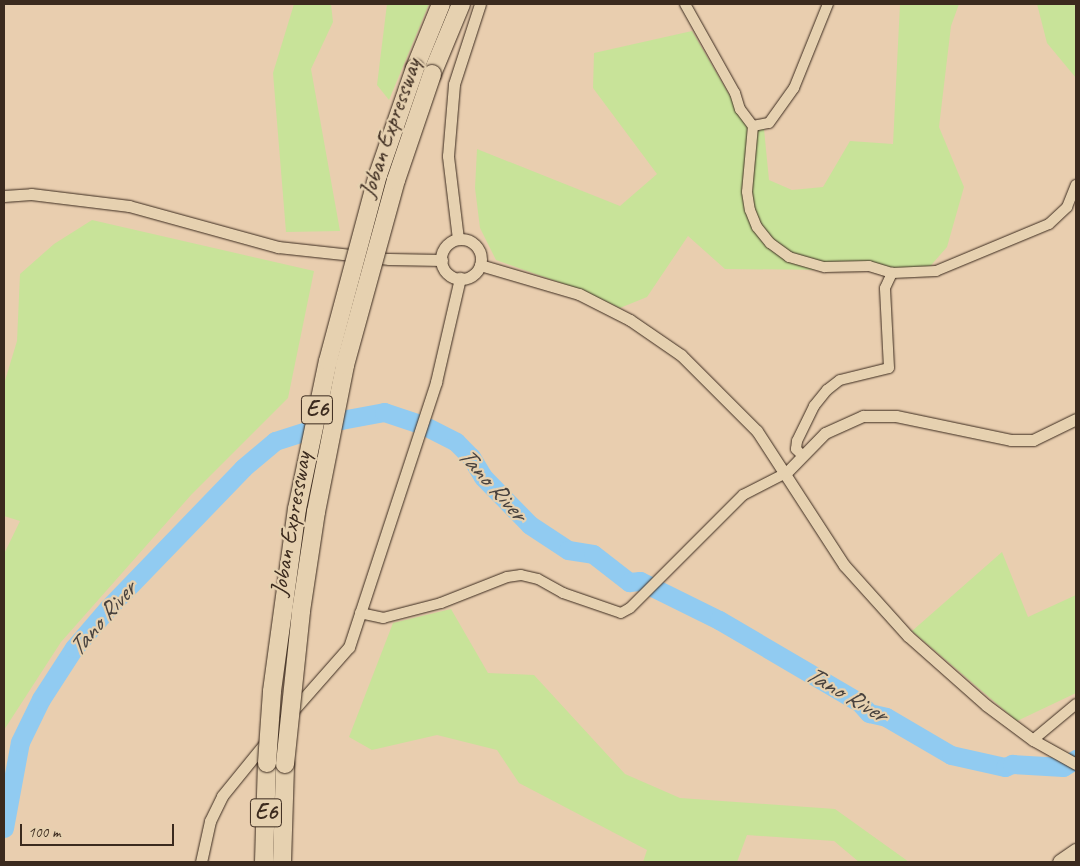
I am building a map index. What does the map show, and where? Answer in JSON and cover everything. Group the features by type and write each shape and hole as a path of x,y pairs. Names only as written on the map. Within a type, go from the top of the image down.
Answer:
{"highway":[{"name":"Joban Expressway","path":"264,862 267,763 272,690 297,509 328,361 378,175 415,68 441,4"},
{"name":"Joban Expressway","path":"282,862 285,764 301,611 316,512 345,365 385,216 432,74 461,4"}],"main road":[{"path":"1060,862 1076,851"}],"street":[{"path":"458,239 448,156 454,84 480,4"},
{"path":"685,4 735,93 740,108 753,126 747,192 757,227 770,243 789,257 825,267 869,266 892,273 936,272 1041,229 1067,207 1076,185"},
{"path":"753,126 769,123 794,88 828,4"},
{"path":"4,196 31,194 129,206 278,247 389,259 442,260"},
{"path":"458,239 470,241 478,248 480,265 474,274 460,278 445,270 442,260 444,249 458,239"},
{"path":"480,265 579,294 630,320 681,356 724,396 757,431 786,472 844,565 908,636 986,705 1033,740 1071,761"},
{"path":"803,456 796,449 797,441 814,406 826,390 840,380 889,368 884,296 892,273"},
{"path":"201,862 210,821 222,796 274,732 349,648 414,454 432,394 460,278"},
{"path":"360,613 383,618 450,600 507,577 520,576 538,579 563,593 621,613 648,591 743,494 786,472 825,433 863,416 896,416 1011,440 1033,440 1076,419"},
{"path":"1033,740 1076,704"}],"green space":[{"path":"294,4 331,4 333,22 311,69 340,231 286,232 273,73"},
{"path":"387,4 429,4 389,100 377,85"},
{"path":"900,4 959,4 951,26 939,127 964,187 947,247 926,271 725,269 688,236 647,297 620,308 581,290 496,260 480,228 475,188 477,149 620,206 657,174 593,88 594,53 692,31 747,125 764,129 769,180 792,190 823,187 850,141 893,144"},
{"path":"1037,4 1076,4 1076,78 1047,43"},
{"path":"92,220 314,271 288,398 191,495 61,642 4,730 4,554 20,521 4,516 4,384 17,341 20,274 54,244"},
{"path":"1002,552 1028,617 1076,595 1076,693 1017,721 912,631"},
{"path":"451,609 488,673 534,675 625,774 680,798 835,809 909,862 859,862 834,841 747,835 737,862 643,862 647,850 519,783 497,750 437,735 372,750 349,737 393,623"}],"waterway":[{"name":"Tano River","path":"4,828 20,742 41,699 74,648 109,607 243,468 275,441 341,420 384,412 423,425 456,442 471,457 483,477 530,525 568,550 593,554 629,582 640,581 719,620 859,702 869,713 886,717 951,755 1005,767 1012,764 1063,767 1076,759"}]}
